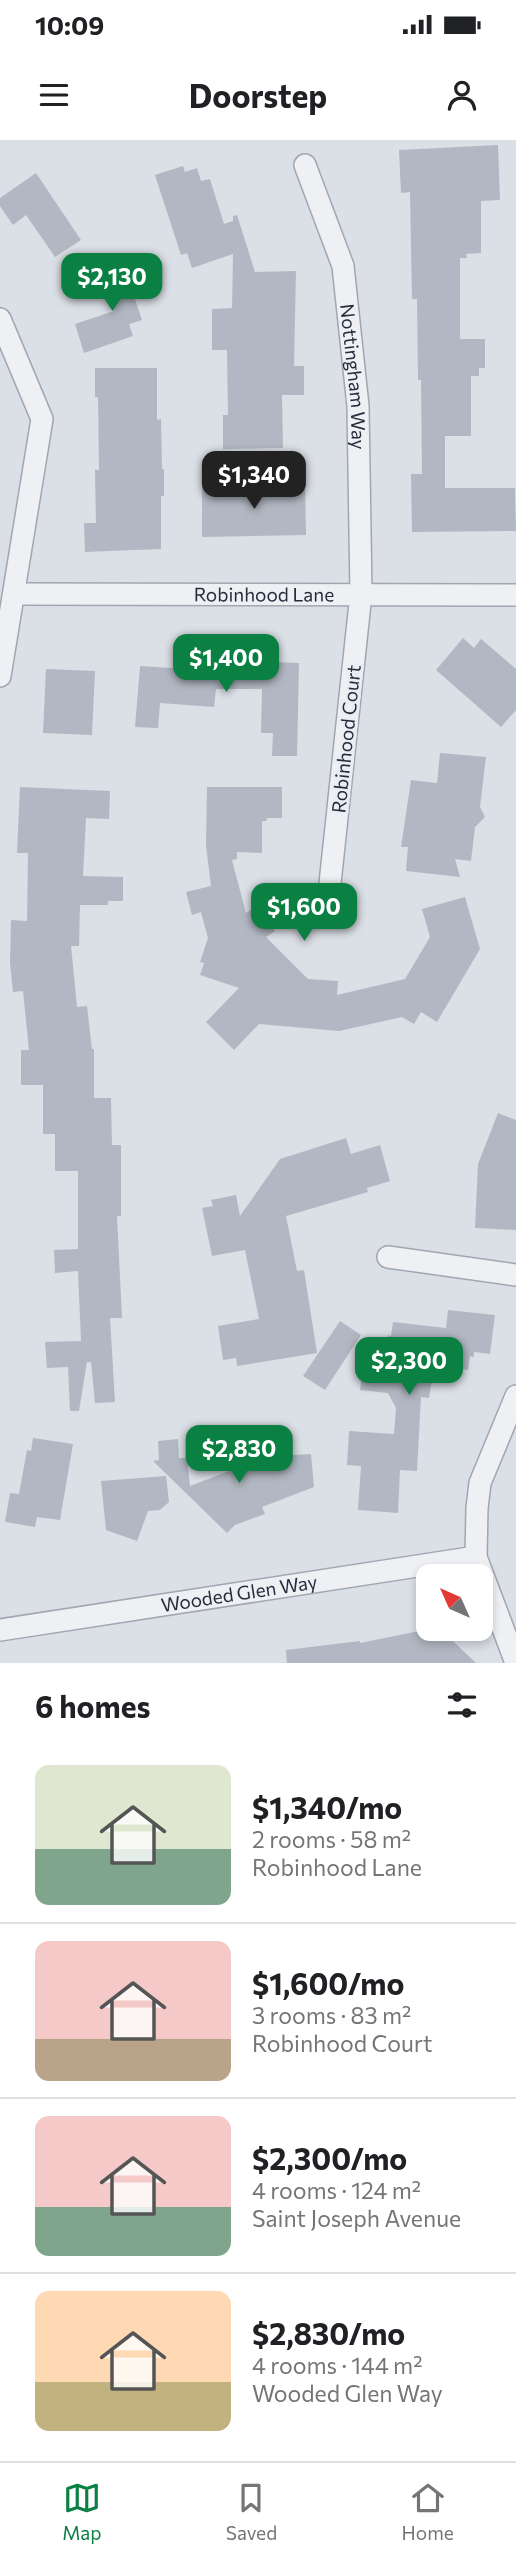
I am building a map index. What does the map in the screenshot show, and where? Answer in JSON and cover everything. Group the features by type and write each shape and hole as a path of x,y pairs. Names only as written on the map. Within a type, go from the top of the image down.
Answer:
{"street":[{"name":"Nottingham Way","path":"305,164 343,266 358,406 361,594"},
{"path":"0,319 42,419 0,676"},
{"name":"Robinhood Lane","path":"14,594 516,595"},
{"name":"Robinhood Court","path":"330,883 361,594"},
{"path":"388,1257 516,1275"},
{"path":"516,1396 480,1483 476,1556 516,1663"},
{"name":"Wooded Glen Way","path":"0,1630 476,1556"}],"building":[{"path":"498,145 500,200 481,201 481,253 466,254 467,258 460,258 460,339 485,339 485,368 479,368 479,376 471,376 471,436 445,436 445,488 515,488 516,531 412,532 411,474 422,474 421,380 418,380 417,299 412,299 410,192 401,193 399,150"},
{"path":"183,166 185,172 197,168 201,181 210,179 224,224 233,221 233,216 237,215 255,272 296,271 294,366 304,366 304,395 282,395 283,448 223,449 223,415 228,415 227,350 212,350 212,309 232,308 233,254 192,268 187,253 181,255 155,175"},
{"path":"36,173 81,240 55,257 26,215 13,225 0,206 0,198"},
{"path":"123,263 142,320 129,324 133,336 84,353 75,324 114,311 101,270"},
{"path":"95,368 157,368 157,420 161,419 164,469 161,549 85,552 84,523 96,523 95,470 99,470"},
{"path":"305,486 306,535 202,537 202,487"},
{"path":"463,638 474,648 481,639 516,669 516,710 501,727 436,670"},
{"path":"189,661 240,666 240,661 299,663 297,756 272,756 273,733 261,733 262,689 216,689 214,707 160,703 158,728 135,727 140,666 188,669"},
{"path":"46,669 95,671 92,735 43,733"},
{"path":"440,753 486,757 480,807 485,817 475,827 471,861 455,859 460,877 406,871 408,847 401,847 411,780 437,783"},
{"path":"20,787 110,791 109,819 86,818 83,876 123,877 123,901 108,901 108,905 80,905 79,946 71,946 77,1007 87,1006 94,1049 94,1098 111,1098 112,1145 121,1145 121,1216 117,1216 122,1318 110,1318 115,1402 95,1403 91,1362 87,1362 79,1411 70,1411 68,1367 47,1368 45,1342 81,1341 78,1271 55,1273 54,1250 78,1249 78,1171 55,1171 55,1134 43,1134 43,1085 21,1085 21,1050 29,1050 23,991 13,992 10,963 11,920 27,921 28,853 17,853"},
{"path":"207,787 282,787 282,818 267,818 262,821 262,853 237,852 237,859 232,860 246,913 257,906 275,931 266,937 308,979 338,981 337,995 405,979 430,937 422,909 465,897 480,949 437,1022 421,1012 414,1024 402,1017 339,1031 259,1024 234,1050 206,1022 239,988 200,975 204,963 200,962 208,938 201,912 192,915 186,892 211,886 206,846"},
{"path":"498,1113 516,1120 516,1230 475,1228 478,1164"},
{"path":"346,1138 351,1154 380,1145 390,1181 367,1188 368,1192 286,1216 297,1271 304,1270 317,1353 237,1366 236,1358 223,1360 218,1326 259,1319 245,1250 212,1256 202,1208 213,1206 211,1200 236,1195 240,1216 280,1159"},
{"path":"448,1310 495,1315 490,1354 474,1352 474,1357 470,1356 468,1370 443,1367 443,1373 433,1372 429,1398 421,1397 417,1471 400,1470 398,1513 358,1510 361,1466 347,1465 349,1431 394,1434 396,1408 388,1393 360,1390 366,1338 386,1351 393,1322 446,1328"},
{"path":"340,1321 361,1335 325,1390 303,1376"},
{"path":"33,1438 73,1444 60,1520 37,1517 35,1527 5,1522 10,1493 19,1494 27,1450 31,1451"},
{"path":"178,1439 179,1458 187,1458 190,1486 250,1463 252,1470 293,1455 311,1454 314,1487 262,1507 265,1514 235,1525 227,1533 153,1461 159,1460 158,1441"},
{"path":"166,1476 169,1502 160,1510 148,1511 137,1541 106,1530 101,1481"},
{"path":"416,1632 416,1642 454,1642 476,1663 287,1663 286,1650 360,1643"}]}
